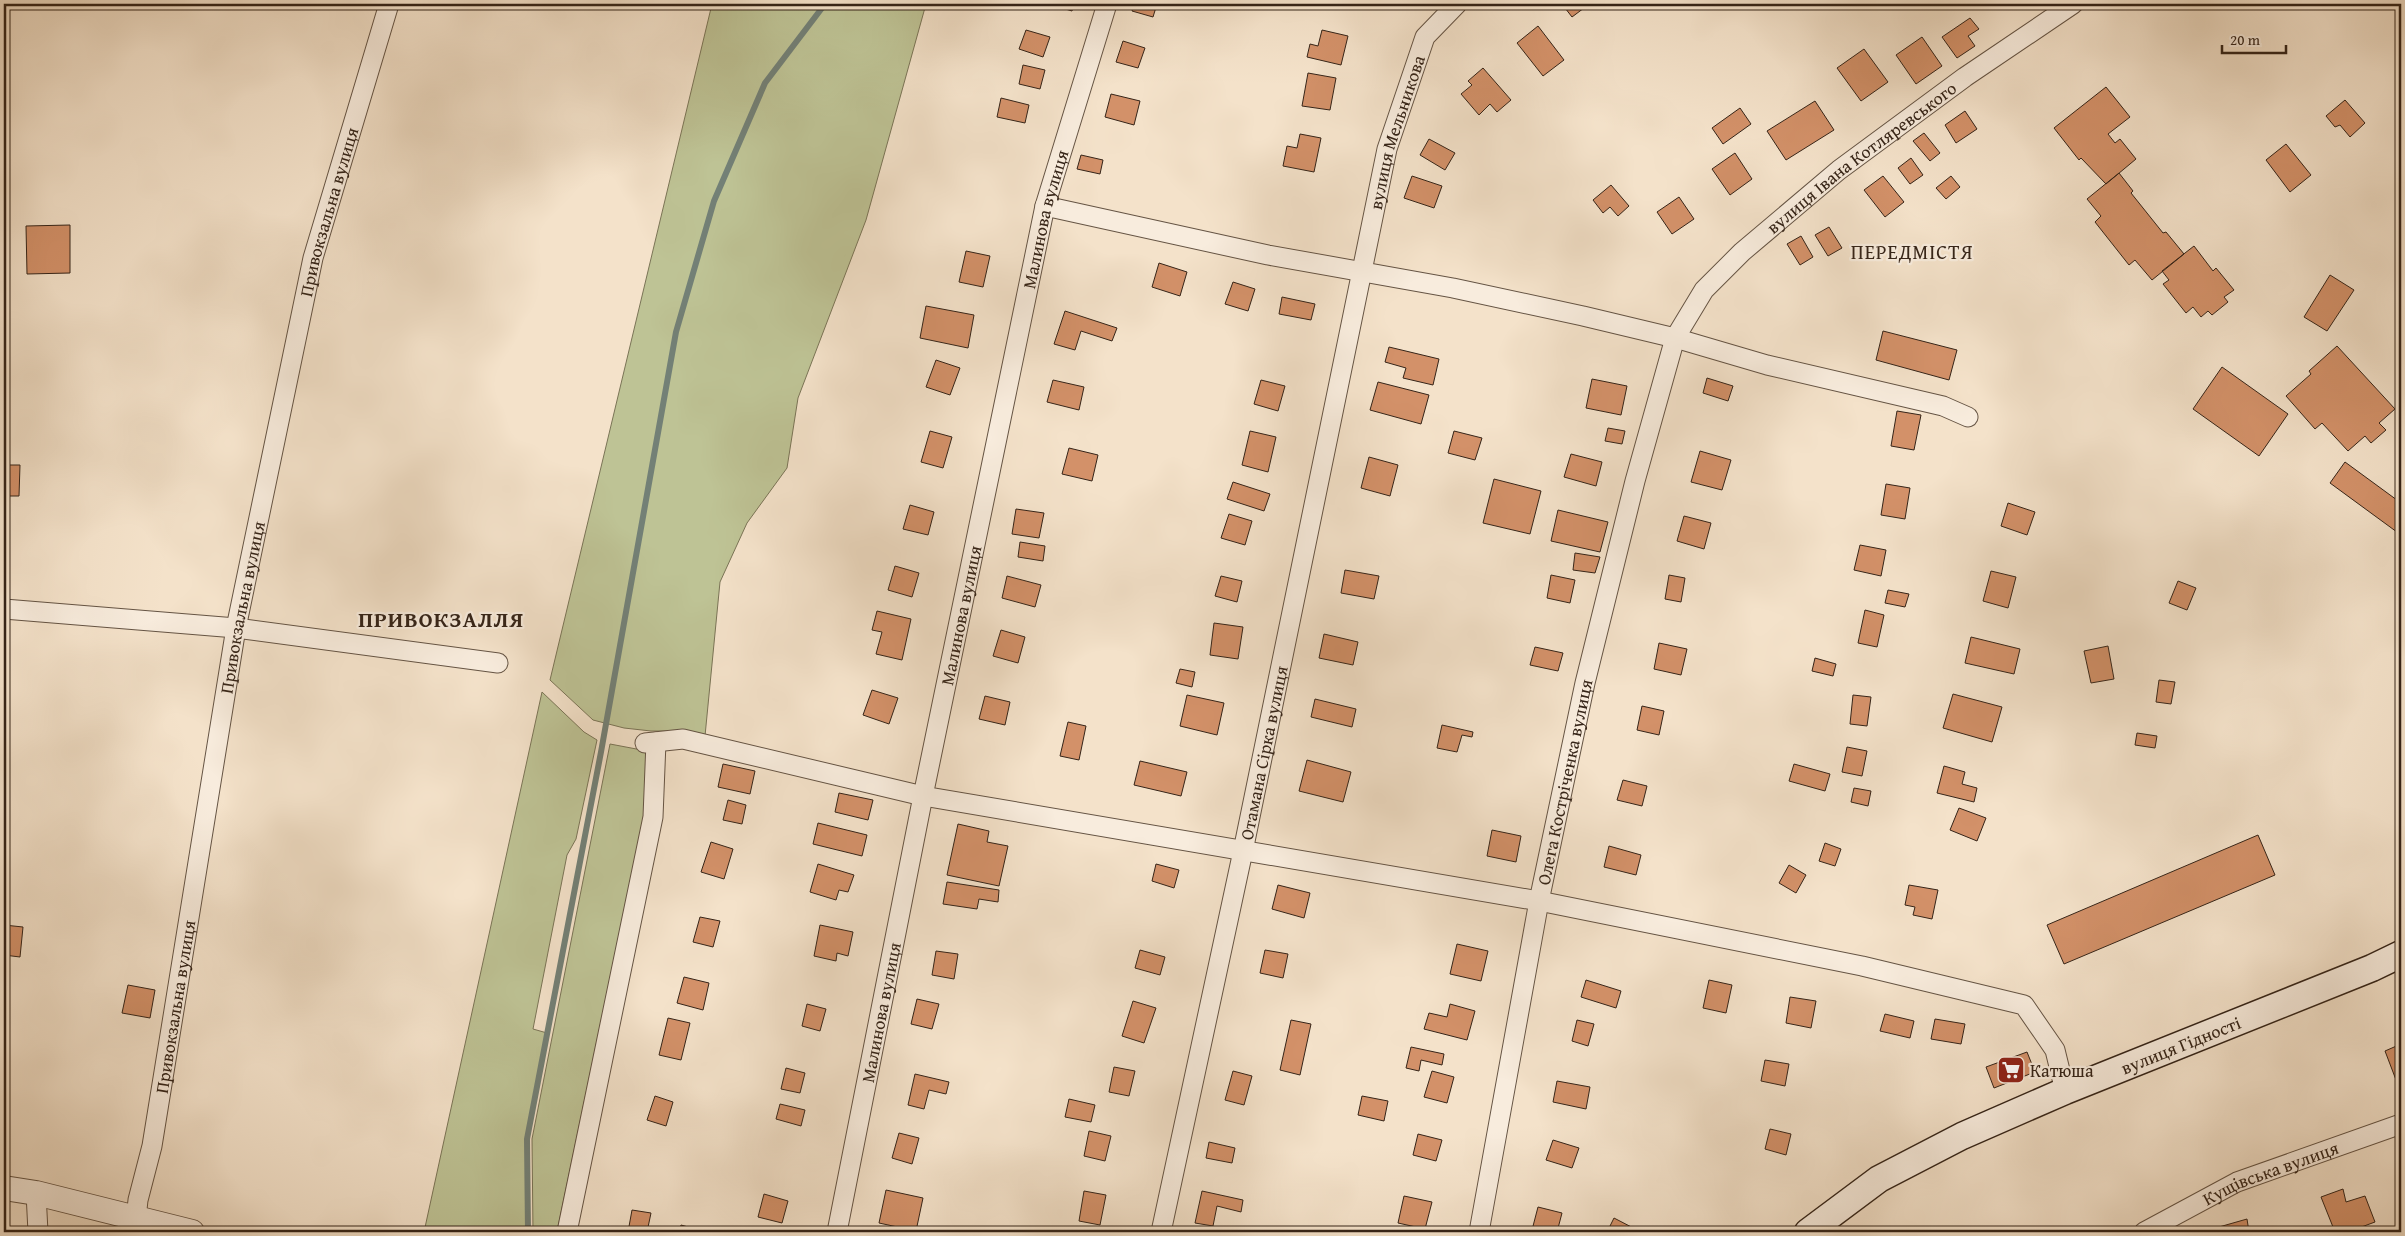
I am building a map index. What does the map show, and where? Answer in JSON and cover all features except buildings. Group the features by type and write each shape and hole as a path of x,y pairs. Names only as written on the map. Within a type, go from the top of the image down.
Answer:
{"main road":[{"name":"вулиця Гідності","path":"1808,1232 1879,1179 1962,1136 2065,1091 2372,968 2401,954"}],"street":[{"name":"Привокзальна вулиця","path":"136,1219 138,1200 152,1146 236,628 313,258 389,4"},
{"name":"Малинова вулиця","path":"837,1232 923,796 1045,206 1107,4"},
{"name":"вулиця Мельникова","path":"1361,273 1387,149 1408,83 1425,37 1457,4"},
{"name":"вулиця Івана Котляревського","path":"1675,338 1704,290 1742,252 1839,170 1965,77 2073,4"},
{"path":"1045,206 1361,273 1453,288 1675,338 1767,364 1943,406 1968,417"},
{"name":"Отамана Сірка вулиця","path":"1161,1232 1243,851 1361,273"},
{"name":"Олега Костріченка вулиця","path":"1479,1232 1539,901 1585,682 1635,481 1675,338"},
{"path":"4,610 236,628 498,663"},
{"path":"566,1232 653,817 650,742 682,739 923,796 1539,901 1862,966 2024,1005 2055,1050 2065,1091"},
{"name":"Кущівська вулиця","path":"2144,1232 2236,1182 2401,1124"},
{"path":"4,1188 36,1193 192,1232"},
{"path":"36,1193 38,1232"}],"green space":[{"path":"712,4 926,4 866,220 798,398 787,468 747,523 720,582 705,736 684,731 651,731 624,728 593,720 550,680"},
{"path":"542,692 584,732 597,740 576,839 567,855 533,1029 547,1033 527,1139 528,1232 424,1232"},
{"path":"610,744 647,751 646,806 557,1232 533,1232 532,1139"}],"waterway":[{"path":"528,1232 527,1139 601,752 676,332 714,201 765,83 825,4"}],"place":[{"name":"Катюша","path":"2011,1070"}],"district":[{"name":"ПЕРЕДМІСТЯ","path":"1912,251"},
{"name":"ПРИВОКЗАЛЛЯ","path":"441,619"}]}
